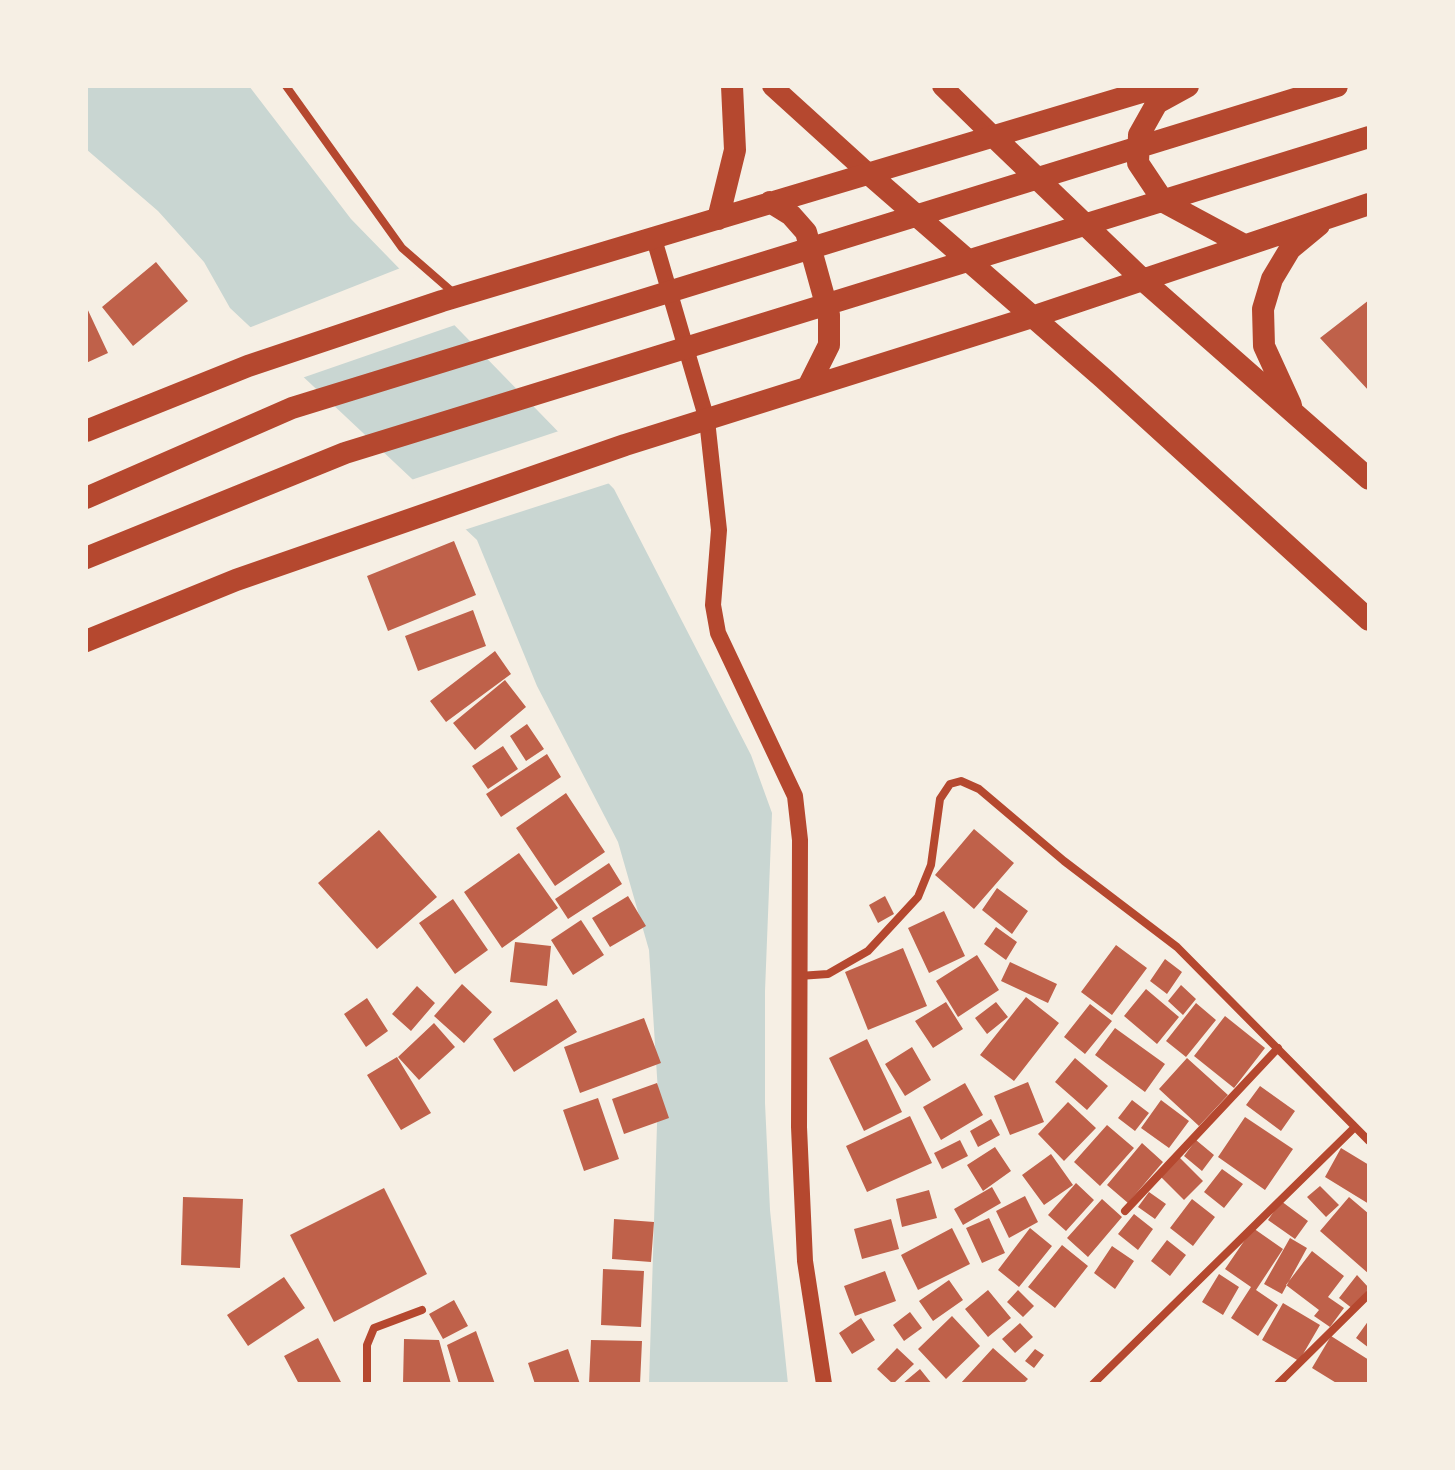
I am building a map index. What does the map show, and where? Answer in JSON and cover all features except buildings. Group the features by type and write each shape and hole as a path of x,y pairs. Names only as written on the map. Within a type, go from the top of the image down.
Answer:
{"highway":[{"path":"718,219 735,150 732,86"},
{"path":"86,431 248,366 450,299 1162,86"},
{"path":"1188,86 1157,103 1139,135 1138,163 1164,202 1244,245"},
{"path":"86,498 292,408 1337,86"},
{"path":"993,136 1144,281 1369,479"},
{"path":"86,558 345,453 1369,137"},
{"path":"870,175 1369,620"},
{"path":"770,202 791,215 806,232 829,315 829,345 808,387"},
{"path":"86,641 236,580 389,525 625,445 1144,281 1369,204"},
{"path":"1295,413 1264,346 1263,309 1272,279 1290,249 1331,216"}],"main road":[{"path":"772,86 870,175"},
{"path":"942,86 993,136"},
{"path":"654,239 707,420 719,530 713,605 718,633 795,796 800,840 798,976 805,1261 824,1384"}],"street":[{"path":"286,86 402,248 450,299"},
{"path":"798,976 828,974 868,951 918,897 931,865 940,799 950,784 958,781 979,789 1177,947 1369,1141"},
{"path":"1125,1211 1278,1048"},
{"path":"1093,1384 1355,1127"},
{"path":"1278,1384 1369,1294"},
{"path":"367,1384 367,1345 374,1328 422,1310"}],"shaded area":[{"path":"86,86 249,86 351,219 614,489 751,755 772,813 765,991 765,1103 770,1210 788,1384 649,1384 658,1092 649,950 618,842 537,686 477,540 230,308 204,262 158,211 86,149"}],"pier":[{"path":"403,267 458,324 299,379 246,329"},
{"path":"562,430 613,482 461,531 408,481"}]}
